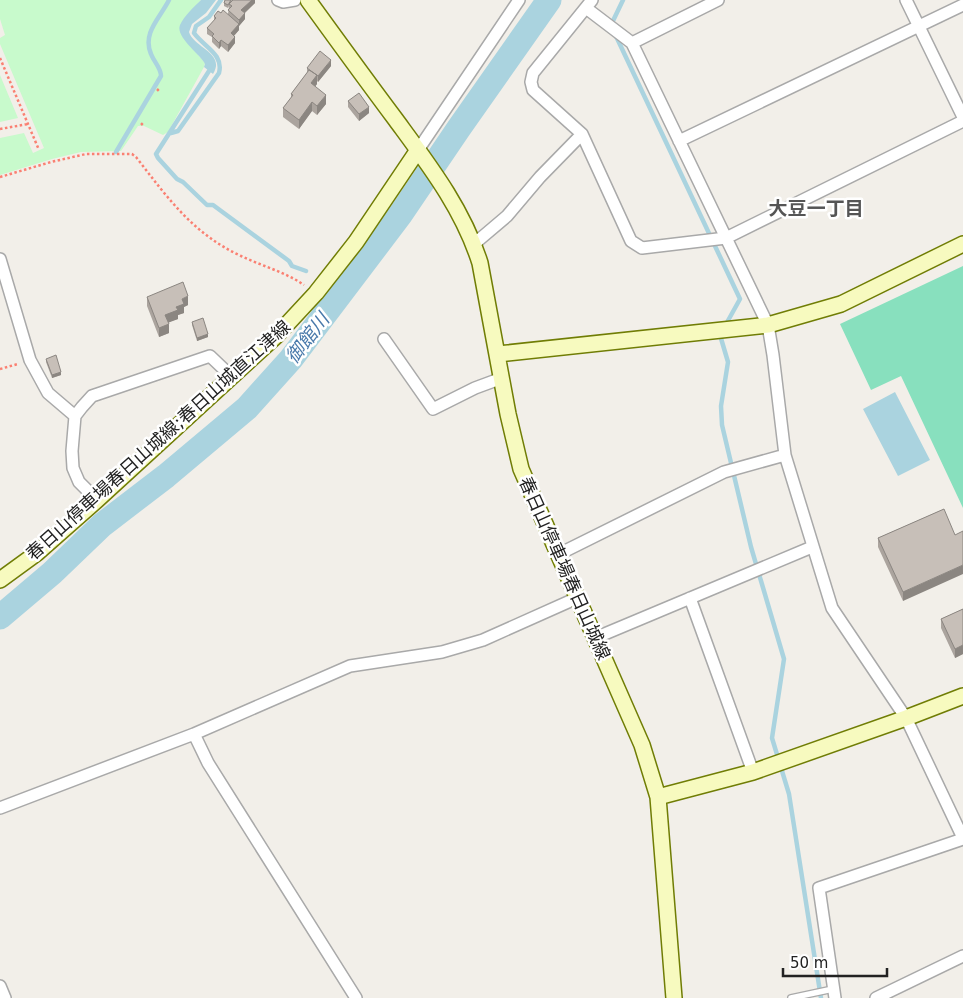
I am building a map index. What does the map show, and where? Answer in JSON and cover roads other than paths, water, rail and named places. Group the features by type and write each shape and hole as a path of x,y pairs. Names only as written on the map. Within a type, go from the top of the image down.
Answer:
{"main road":[{"name":"春日山停車場春日山城線","path":"308,0 430,166 454,203 474,244 480,263 508,414 521,469 642,745 658,797 674,998"},
{"name":"春日山停車場春日山城線;春日山城直江津線","path":"0,580 37,553 97,500 277,334 316,293 356,242 418,150"},
{"path":"498,354 768,325 841,304 963,244"},
{"path":"658,797 753,772 963,696"}],"street":[{"path":"278,0 283,2 295,0"},
{"path":"418,150 519,0"},
{"path":"632,43 718,0"},
{"path":"906,0 963,117"},
{"path":"834,993 819,888 963,838 906,718 832,608 785,455 774,354 768,325 726,238 679,141 632,43 589,4 533,73 531,82 533,90 582,134 631,241 642,248 726,238 963,121"},
{"path":"679,141 963,5"},
{"path":"474,244 507,216 540,177 582,134"},
{"path":"0,259 30,360 48,393 75,416"},
{"path":"384,339 433,409 475,388 502,378"},
{"path":"97,500 79,482 74,468 72,451 75,416 92,396 210,356 232,377"},
{"path":"559,554 724,472 785,455"},
{"path":"596,638 812,547"},
{"path":"0,808 194,734 350,666 442,652 483,640 577,598"},
{"path":"690,598 753,772"},
{"path":"194,734 208,762 356,998"},
{"path":"876,998 963,956"},
{"path":"0,986 5,998"}],"lane":[{"path":"791,998 834,993"}],"water":[{"path":"201,0 216,0 206,13 192,24 189,32 192,38 208,51 215,61 216,67 213,74 204,67 205,64 184,40 179,30 184,18"},
{"path":"895,392 930,460 898,476 863,409"}],"waterway":[{"path":"116,152 161,76 160,70 151,54 149,39 153,26 169,0"},
{"path":"171,133 178,131 219,73 220,66 216,56 194,33 196,26 209,17 221,0"},
{"name":"御館川","path":"0,617 52,573 102,525 166,476 247,408 291,359 400,215 549,0"},
{"path":"611,25 623,0"},
{"path":"615,34 740,299 725,326"},
{"path":"209,71 156,154 177,179 183,182 207,205 213,205 289,261 292,266 306,271"},
{"path":"721,333 728,362 721,406 722,425 751,547 784,659 772,738 789,794 821,998"}],"district":[{"name":"大豆一丁目","path":"816,208"}]}
